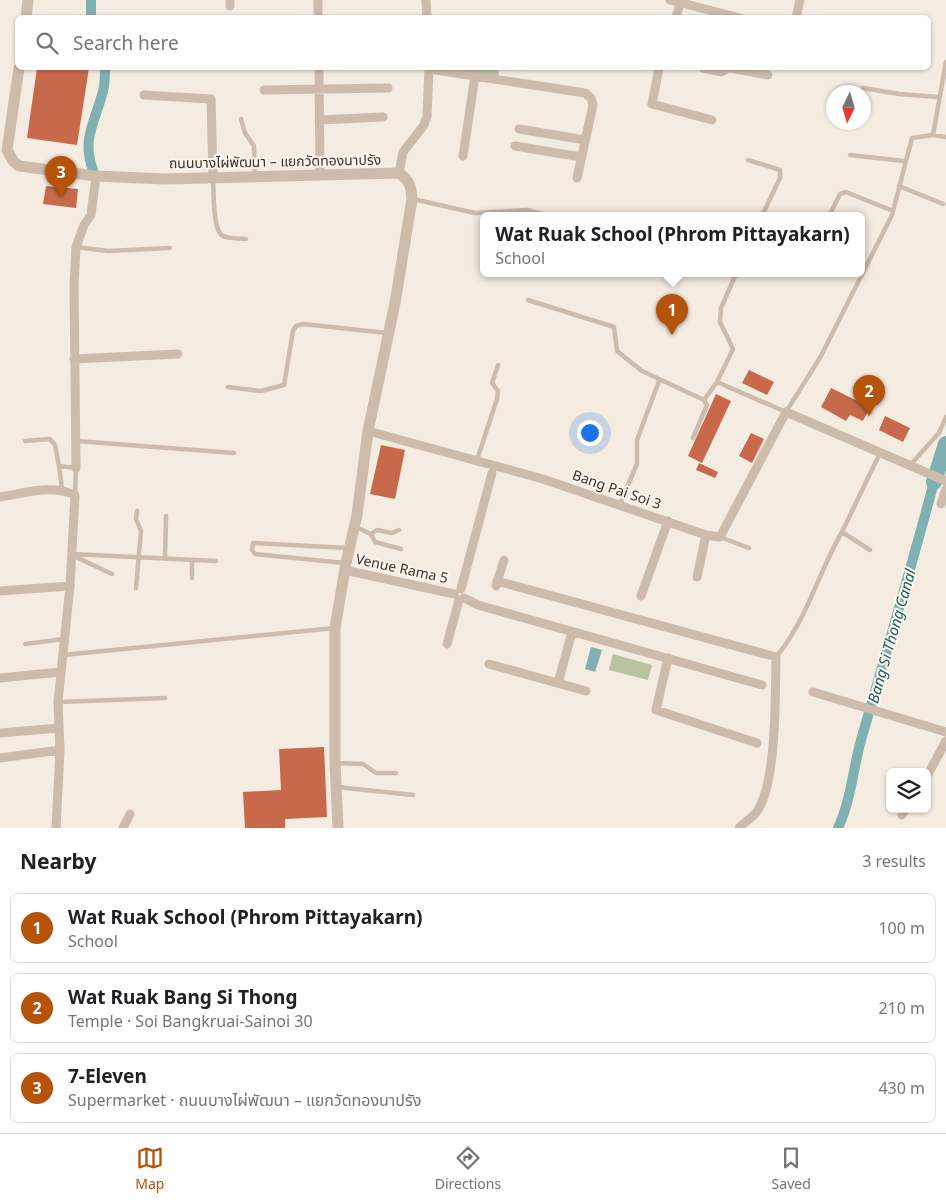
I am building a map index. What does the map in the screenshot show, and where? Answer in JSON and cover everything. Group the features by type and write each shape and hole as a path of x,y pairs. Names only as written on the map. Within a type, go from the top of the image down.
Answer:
{"street":[{"path":"26,15 28,0"},
{"path":"318,0 318,15"},
{"path":"426,0 427,15"},
{"path":"670,0 729,15"},
{"path":"797,15 800,0"},
{"path":"677,15 680,1"},
{"name":"ถนนบางไผ่พัฒนา – แยกวัดทองนาปรัง","path":"19,70 4,150 19,166 96,176 164,179 320,174 399,174 407,178 412,186 412,199 368,431 355,526 345,566 335,628 335,762 338,828"},
{"path":"319,70 320,174"},
{"path":"399,174 403,152 410,140 424,125 428,116 429,70"},
{"path":"441,70 585,94 591,98 593,106 576,178"},
{"path":"659,70 652,104 712,120"},
{"path":"712,70 721,72 725,70"},
{"path":"740,70 768,75"},
{"path":"462,156 476,76"},
{"path":"264,90 388,88"},
{"path":"144,95 212,99 213,177"},
{"path":"319,120 383,117"},
{"path":"519,129 586,140"},
{"path":"515,146 581,157"},
{"path":"76,468 74,281 76,247 90,215 96,176"},
{"path":"74,359 178,354"},
{"path":"720,537 786,412 929,474 945,484 941,504"},
{"name":"Bang Pai Soi 3","path":"368,431 477,460 620,504 706,535 720,537"},
{"path":"447,644 492,473"},
{"path":"0,497 62,489 75,495 70,586 58,702 60,750 56,828"},
{"path":"641,596 668,521"},
{"path":"697,577 706,535"},
{"path":"504,560 496,584 776,657 774,740 766,789 760,808 754,816 739,828"},
{"name":"Venue Rama 5","path":"345,566 459,595 478,605 762,684"},
{"path":"0,591 70,586"},
{"path":"558,683 572,632"},
{"path":"668,658 656,710 757,743"},
{"path":"489,664 586,691"},
{"path":"0,678 60,672"},
{"path":"813,692 866,710 946,732"},
{"path":"0,733 59,728"},
{"path":"931,769 946,741"},
{"path":"0,758 60,750"},
{"path":"123,828 130,814"}],"lane":[{"path":"933,135 938,97 946,62"},
{"path":"940,88 946,88"},
{"path":"871,89 938,97"},
{"path":"241,119 245,133 254,146 255,176"},
{"path":"865,272 880,243 893,211 904,161 912,138 933,135 946,136"},
{"path":"850,155 904,161"},
{"path":"748,160 780,170 780,178 765,212"},
{"path":"213,177 215,221 220,234 224,237 246,239"},
{"path":"899,186 943,204"},
{"path":"831,212 840,194 846,192 893,211"},
{"path":"412,199 480,213"},
{"path":"492,212 526,210 534,212"},
{"path":"76,247 108,251 170,248"},
{"path":"704,400 717,382 734,349 720,322 721,308 735,277"},
{"path":"717,382 786,412 821,356 862,277"},
{"path":"528,300 614,327 617,351 642,372 704,400 707,405 693,438"},
{"path":"228,387 261,391 284,385 293,331 296,326 303,324 388,333"},
{"path":"477,460 497,399 498,391 492,383 498,365"},
{"path":"620,504 637,464 637,440 659,381"},
{"path":"909,466 939,433 946,417"},
{"path":"25,441 50,440 56,446 62,489"},
{"path":"76,442 234,453"},
{"path":"776,657 802,620 821,570 842,532 880,453"},
{"path":"59,466 76,468 75,495"},
{"path":"136,588 141,531 136,518 137,511"},
{"path":"165,558 166,516"},
{"path":"355,526 371,534 376,542 401,550"},
{"path":"371,534 377,530 392,533 399,530"},
{"path":"842,532 870,550"},
{"path":"720,537 749,548"},
{"path":"345,566 255,554 252,550 253,542 349,549"},
{"path":"71,554 216,561"},
{"path":"71,554 112,574"},
{"path":"192,560 192,578"},
{"path":"63,655 335,628"},
{"path":"25,644 65,639"},
{"path":"58,702 165,698"},
{"path":"335,762 364,764 376,772 396,773"},
{"path":"336,787 413,795"}],"green space":[{"path":"440,70 499,70 498,80"},
{"path":"613,654 652,665 648,680 609,670"}],"water":[{"path":"591,647 602,650 595,672 585,669"}],"building":[{"path":"37,70 89,70 77,145 27,138"},
{"path":"46,186 78,189 76,208 43,204"},
{"path":"749,370 774,382 767,395 742,383"},
{"path":"831,388 870,407 863,421 850,415 846,421 821,407"},
{"path":"716,394 731,401 702,463 688,456"},
{"path":"885,416 910,428 903,442 879,430"},
{"path":"751,433 764,439 752,463 739,456"},
{"path":"381,445 405,450 395,499 370,494"},
{"path":"699,463 718,472 715,478 696,470"},
{"path":"324,747 327,817 285,819 285,828 245,828 243,792 281,790 279,749"}],"waterway":[{"path":"91,0 91,15"},
{"path":"93,170 90,159 89,139 104,88 105,70"},
{"name":"Bang Si Thong Canal","path":"934,482 946,444"},
{"name":"Bang Si Thong Canal","path":"838,828 846,807 861,740 934,482"}],"place":[{"name":"7-Eleven","path":"61,197"},
{"name":"Wat Ruak School (Phrom Pittayakarn)","path":"672,335"},
{"name":"Wat Ruak Bang Si Thong","path":"869,416"}]}
